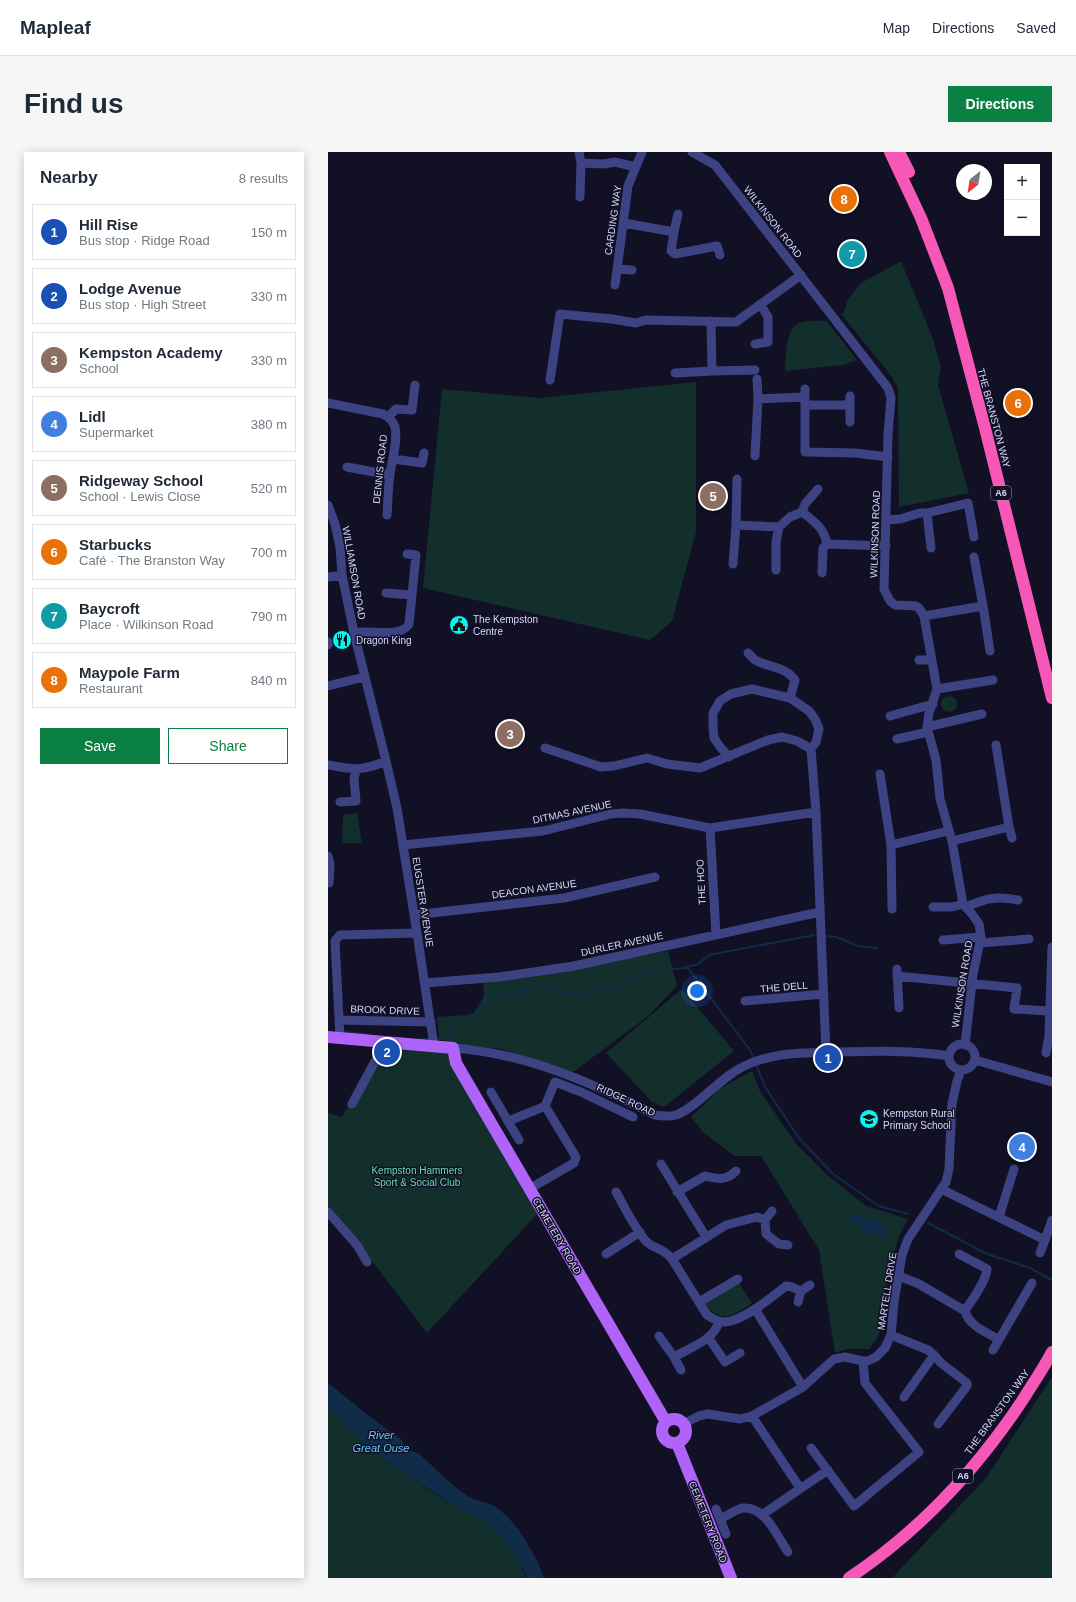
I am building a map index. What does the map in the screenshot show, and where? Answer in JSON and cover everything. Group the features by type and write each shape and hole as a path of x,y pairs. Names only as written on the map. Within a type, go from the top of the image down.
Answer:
{"highway":[{"name":"THE BRANSTON WAY","path":"890,152 921,218 948,288 989,443 1052,698"},
{"path":"899,152 926,212 941,252 948,288"},
{"name":"THE BRANSTON WAY","path":"849,1578 895,1544 926,1516 983,1454 1009,1419 1044,1367 1052,1352"}],"main road":[{"path":"337,1035 382,1042 439,1044"},
{"name":"CEMETERY ROAD","path":"439,1044 460,1069 666,1422"},
{"path":"671,1419 677,1420 683,1424 686,1429 685,1437 681,1441 671,1444 664,1439 662,1435 662,1427 666,1422 671,1419"},
{"name":"CEMETERY ROAD","path":"677,1443 731,1578"}],"street":[{"path":"579,152 581,163 580,197"},
{"name":"CARDING WAY","path":"615,285 628,186 642,152"},
{"name":"WILKINSON ROAD","path":"692,152 715,165 888,388 891,398 884,589 888,598 895,605 916,606 924,616"},
{"path":"581,163 600,164 615,162 636,167"},
{"path":"678,214 671,251 675,254 717,246"},
{"path":"624,223 674,232"},
{"name":"CARDING WAY","path":"617,269 632,270"},
{"path":"560,314 636,323 646,320 736,322 801,275"},
{"path":"550,380 560,314 560,304"},
{"path":"755,344 768,342 768,317 760,304"},
{"path":"711,321 712,371"},
{"path":"675,373 712,371 756,374 758,399 755,456"},
{"path":"328,403 383,414 388,417 396,409 412,410 415,385"},
{"path":"805,397 805,452 855,453 888,457"},
{"path":"758,399 805,397 850,400 850,422"},
{"name":"DENNIS ROAD","path":"387,515 395,428 388,417"},
{"path":"393,459 422,464 424,453"},
{"path":"347,467 390,475"},
{"path":"733,564 736,526 737,478"},
{"path":"776,570 776,542 779,527 790,517 802,512 805,504 818,489"},
{"path":"886,520 900,519 920,513 927,513 968,503 974,537"},
{"name":"WILLIAMSON ROAD","path":"328,505 335,524 340,547 342,575 354,633 386,761"},
{"path":"802,512 818,525 826,535 827,544 823,548 822,573"},
{"path":"927,513 931,548"},
{"path":"736,526 779,527"},
{"path":"827,544 886,546"},
{"path":"354,633 361,631 395,632 407,628 409,624 416,555 407,554"},
{"path":"974,557 990,651"},
{"path":"328,577 342,575"},
{"path":"386,593 412,595"},
{"path":"983,606 924,616 937,689 993,680"},
{"path":"748,653 755,660 791,674 796,680 790,698"},
{"path":"919,660 931,660"},
{"path":"328,686 364,677"},
{"path":"730,757 714,738 713,713 720,701 731,694 752,689 790,698 809,710 815,719 818,729 816,742 811,749 816,812 826,1052"},
{"name":"WILKINSON ROAD","path":"937,689 929,713 928,729 936,760 940,799 952,841 964,905 979,924 980,940 973,974 964,1044"},
{"path":"890,716 932,704"},
{"path":"897,739 979,715 979,726"},
{"path":"545,748 601,766 614,766 647,758 667,764 700,768 730,757 768,740 782,737 797,741 811,749"},
{"path":"996,745 1012,838"},
{"path":"328,765 356,770 375,766 386,761"},
{"name":"EUGSTER AVENUE","path":"386,761 403,845 431,1022 439,1044"},
{"path":"340,802 356,801 354,779 356,770"},
{"path":"880,774 891,845 892,909"},
{"name":"DITMAS AVENUE","path":"403,845 543,831 611,814 623,813 640,814 710,828 816,812"},
{"path":"952,841 1009,827"},
{"name":"THE HOO","path":"710,828 716,935"},
{"path":"891,845 948,831"},
{"path":"328,856 330,864 329,883"},
{"name":"DEACON AVENUE","path":"414,915 564,898 655,877"},
{"path":"933,907 952,907 1001,897 1018,900"},
{"name":"DURLER AVENUE","path":"425,983 499,977 574,966 820,912"},
{"path":"337,1035 339,1020 335,941 340,935 418,933"},
{"path":"943,940 1029,940"},
{"path":"1046,1053 1049,1036 1052,947"},
{"path":"899,1008 897,972 1017,988 1014,1009 1049,1011"},
{"name":"THE DELL","path":"745,1001 824,994"},
{"name":"BROOK DRIVE","path":"339,1020 431,1022"},
{"path":"352,1104 382,1048 382,1042"},
{"name":"RIDGE ROAD","path":"439,1044 498,1054 558,1070 607,1090 655,1114 663,1116 675,1115 687,1109 737,1070 756,1061 782,1054 891,1050 928,1052 950,1056"},
{"path":"964,1044 973,1050 975,1060 969,1068 961,1070 953,1066 950,1056 951,1052 956,1046 964,1044"},
{"path":"975,1060 1052,1082"},
{"name":"MARTELL DRIVE","path":"863,1361 868,1361 876,1357 884,1348 891,1334 902,1255 908,1239 946,1182 949,1169 952,1104 956,1081 961,1070"},
{"path":"508,1122 545,1106 554,1082 581,1092 633,1117"},
{"path":"491,1092 519,1140"},
{"path":"529,1189 574,1163 576,1157 545,1106"},
{"path":"661,1164 706,1237"},
{"path":"998,1217 1014,1169"},
{"path":"677,1192 705,1176 721,1180 730,1177 736,1171"},
{"path":"941,1189 1045,1240"},
{"path":"616,1192 640,1232 649,1243 666,1252 672,1258 707,1315 719,1321 731,1321 755,1309 786,1286 801,1291"},
{"path":"772,1211 765,1220 766,1234 779,1244 788,1245"},
{"path":"328,1212 357,1245 367,1262"},
{"path":"672,1258 726,1224 757,1217 765,1220"},
{"path":"1040,1253 1052,1220"},
{"path":"606,1254 640,1232"},
{"path":"959,1254 987,1270 983,1281 965,1311 966,1318 972,1324 998,1340"},
{"path":"899,1276 919,1284 965,1311"},
{"path":"699,1302 738,1279"},
{"path":"993,1350 1032,1283"},
{"path":"798,1302 801,1291 810,1286"},
{"path":"755,1309 803,1387"},
{"path":"674,1357 708,1337 718,1328 719,1321"},
{"path":"891,1334 928,1350 941,1363 967,1383 967,1386 938,1424"},
{"path":"659,1336 681,1370"},
{"path":"708,1337 723,1366 740,1353"},
{"path":"904,1397 934,1355"},
{"path":"683,1424 699,1416 708,1414 740,1419 752,1416 803,1387 834,1359 845,1357 863,1361 865,1383 919,1452 854,1506 811,1448"},
{"path":"752,1416 800,1488"},
{"path":"763,1514 828,1470"},
{"path":"720,1519 741,1508 753,1509 763,1514 788,1552"},
{"path":"716,1509 726,1534"}],"green space":[{"path":"901,261 933,339 941,367 938,385 969,493 899,507 898,388 892,377 841,314 844,312 848,299 861,283"},
{"path":"805,321 827,321 857,360 843,365 785,371 787,344 794,326"},
{"path":"696,382 696,532 672,621 650,640 423,588 442,389 540,398"},
{"path":"949,696 956,701 957,704 952,711 949,712 942,707 941,704 946,697"},
{"path":"357,813 362,843 342,843 343,815"},
{"path":"668,951 677,986 647,1017 573,1072 501,1049 448,1043 439,1038 437,1017 468,1015 474,1013 484,996 483,981"},
{"path":"682,989 734,1051 664,1107 652,1102 606,1053"},
{"name":"Kempston Hammers Sport & Social Club","path":"378,1044 447,1053 540,1211 427,1333 352,1235 328,1210 328,1113 342,1117 376,1054"},
{"path":"752,1071 760,1091 796,1144 825,1173 866,1206 908,1219 899,1237 892,1260 883,1304 880,1332 869,1349 847,1349 835,1353 819,1250 761,1156 734,1156 703,1132 691,1117 721,1088"},
{"path":"738,1282 752,1303 739,1312 733,1315 721,1316 711,1310 705,1303"},
{"path":"1052,1377 1052,1578 892,1578 986,1478"},
{"path":"328,1408 351,1428 361,1443 435,1494 461,1510 487,1522 514,1553 526,1578 328,1578"}],"water":[{"path":"854,1214 876,1220 889,1230 883,1236 867,1234 848,1219"},
{"name":"River Great Ouse","path":"328,1383 402,1440 408,1448 418,1453 462,1492 469,1497 494,1506 502,1512 524,1538 536,1559 544,1578 527,1578 514,1553 487,1522 461,1510 388,1461 385,1461 361,1443 352,1430 328,1408"}],"waterway":[{"path":"562,992 615,991 636,973 684,968 698,964 709,955 814,935"},
{"path":"824,936 836,937 858,946 877,948"},
{"path":"687,967 751,1051 754,1060"},
{"path":"437,1039 444,1038 454,1024 471,1017 476,1013 484,998 488,995 515,995 534,987 557,990"},
{"path":"345,1032 366,1034"},
{"path":"421,1039 430,1039"},
{"path":"756,1064 765,1087 799,1138 833,1174 879,1206 908,1214"},
{"path":"928,1223 987,1254 1030,1268 1052,1280"}],"place":[{"name":"Maypole Farm","path":"844,199"},
{"name":"Baycroft","path":"852,254"},
{"name":"Starbucks","path":"1018,403"},
{"name":"Ridgeway School","path":"713,496"},
{"name":"The Kempston Centre","path":"459,625"},
{"name":"Dragon King","path":"342,640"},
{"name":"Kempston Academy","path":"510,734"},
{"name":"Lodge Avenue","path":"387,1052"},
{"name":"Hill Rise","path":"828,1058"},
{"name":"Kempston Rural Primary School","path":"869,1119"},
{"name":"Lidl","path":"1022,1147"}]}
